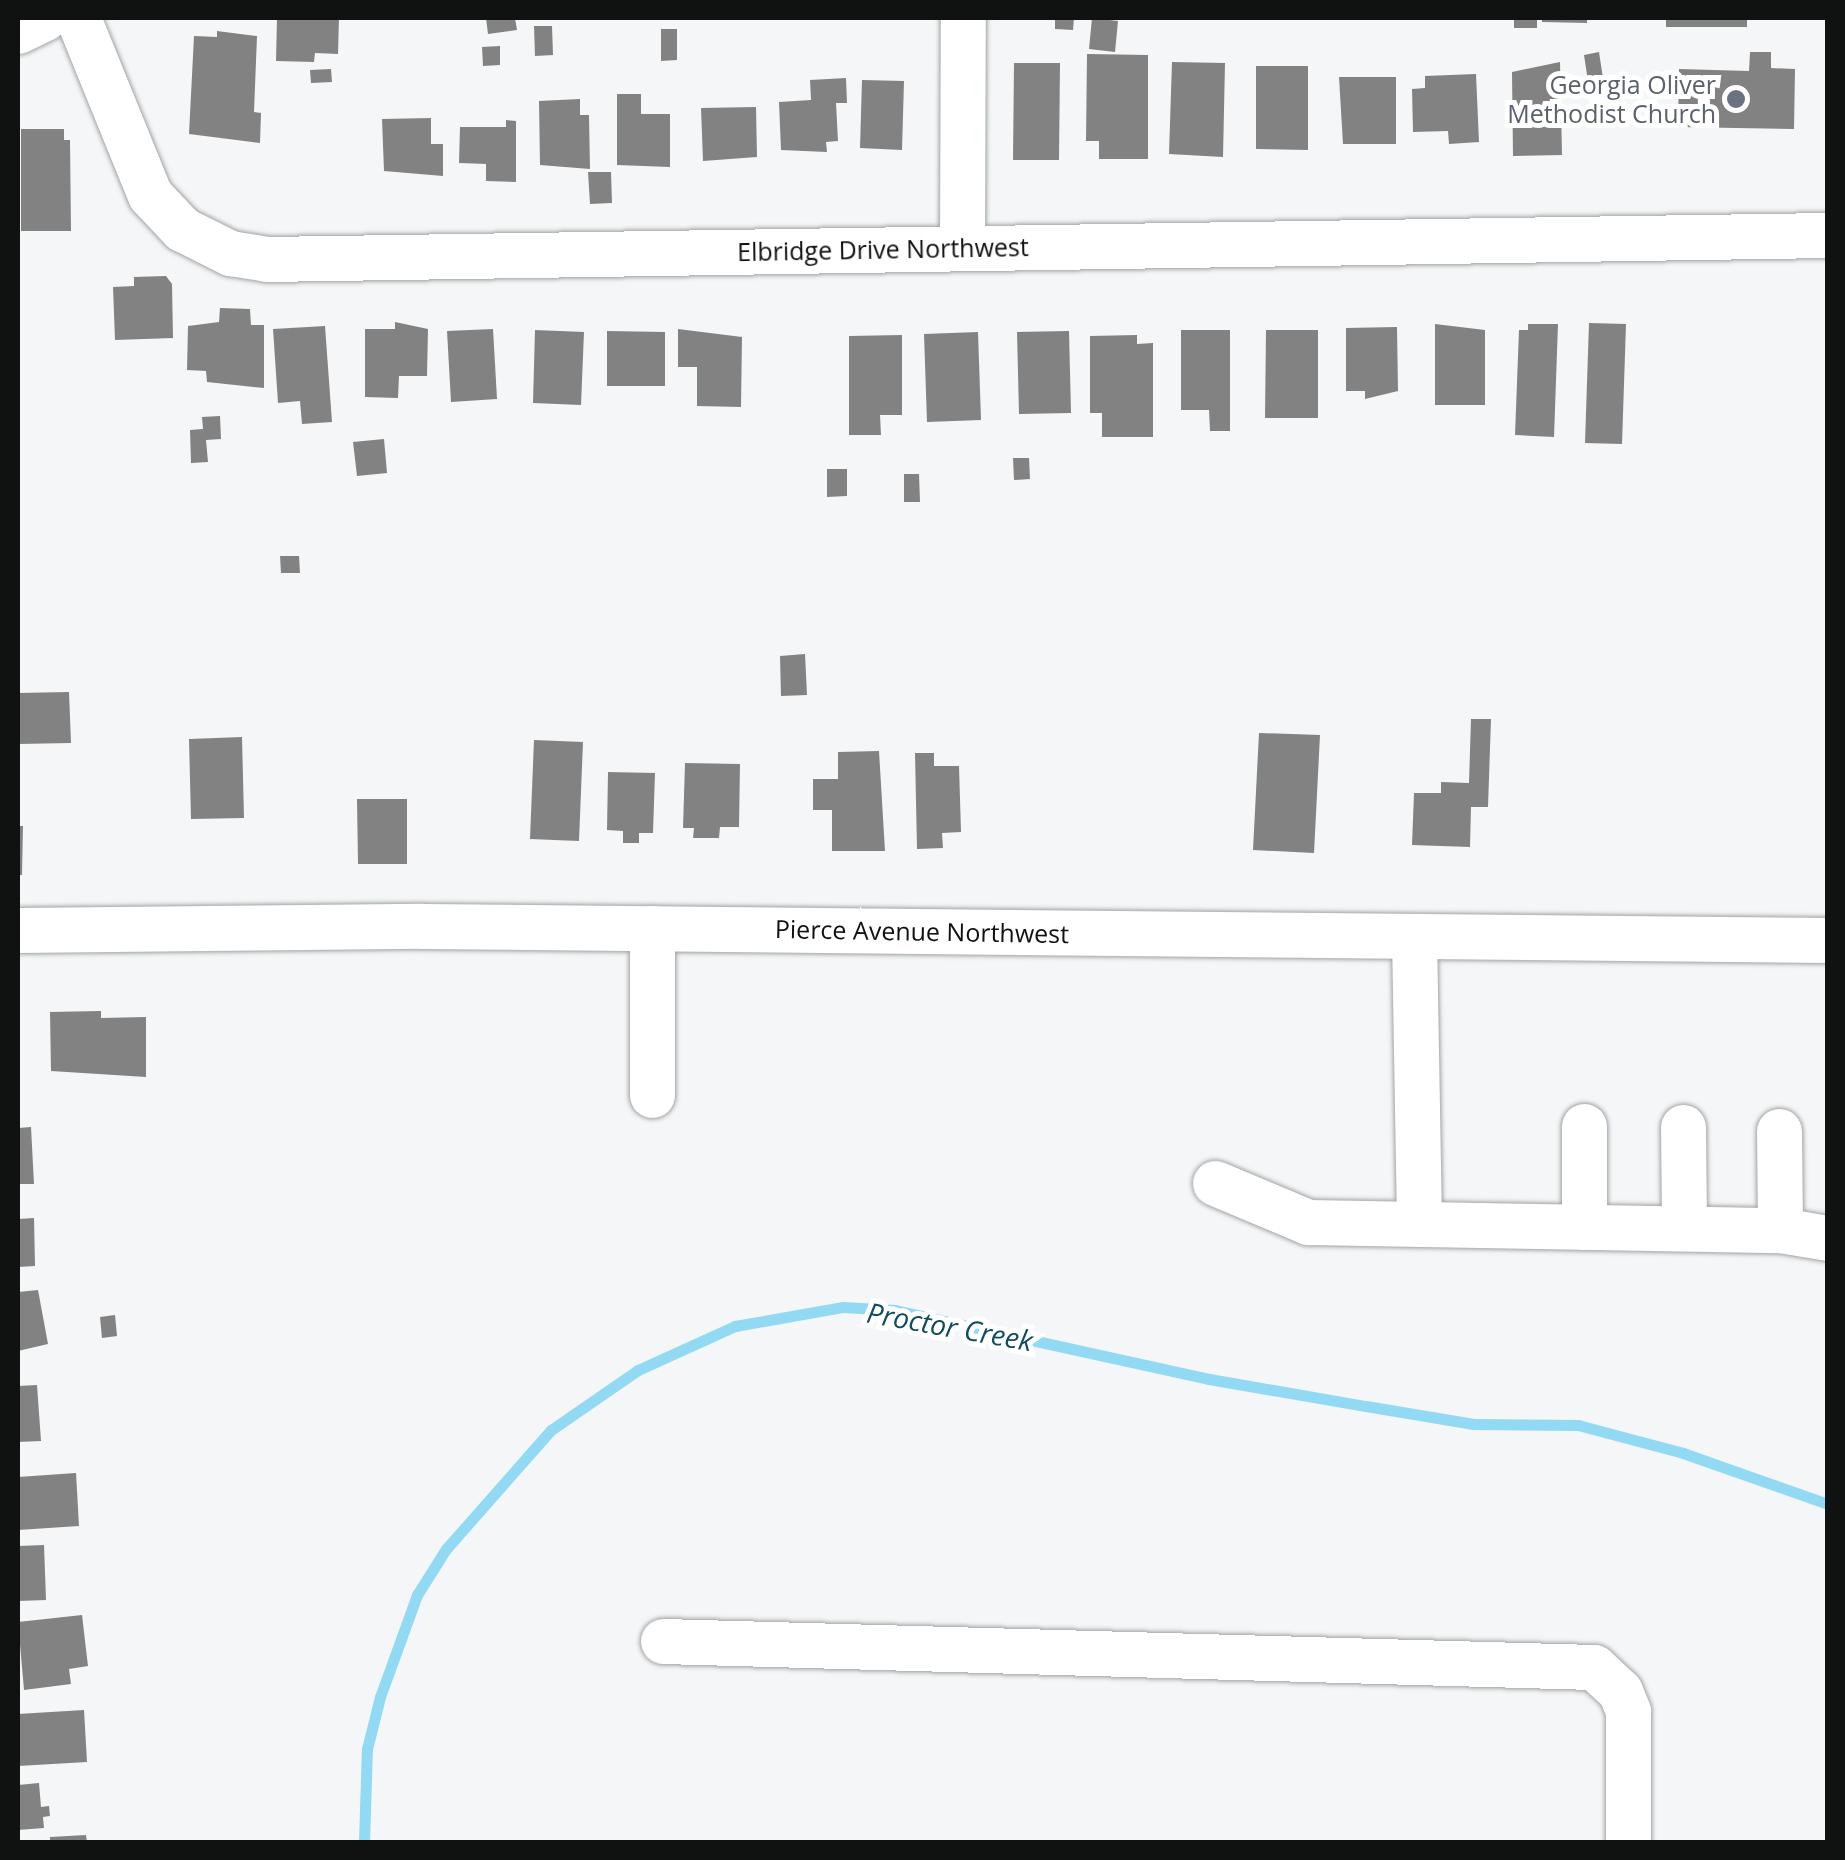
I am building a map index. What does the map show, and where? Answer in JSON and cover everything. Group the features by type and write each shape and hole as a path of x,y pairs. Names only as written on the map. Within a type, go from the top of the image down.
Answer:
{"street":[{"path":"18,31 46,18"},
{"name":"Elbridge Drive Northwest","path":"78,18 150,194 182,229 230,253 266,259 1828,235"},
{"path":"962,248 963,18"},
{"path":"652,928 652,1095"},
{"name":"Pierce Avenue Northwest","path":"18,930 652,928 1828,940"},
{"path":"1414,936 1420,1224"},
{"path":"1584,1126 1584,1226"},
{"path":"1684,1127 1684,1228"},
{"path":"1779,1130 1780,1230"},
{"path":"1215,1183 1308,1222 1780,1230 1828,1238"},
{"path":"663,1641 1594,1667 1620,1691 1628,1711 1628,1842"}],"building":[{"path":"277,18 339,18 338,54 315,53 314,62 276,61"},
{"path":"486,18 515,18 517,30 488,34"},
{"path":"1055,18 1074,18 1073,30 1055,29"},
{"path":"1092,18 1118,21 1115,52 1089,49"},
{"path":"1514,18 1537,18 1537,28 1514,28"},
{"path":"1542,18 1587,18 1587,23 1542,22"},
{"path":"1666,18 1747,18 1747,27 1666,27"},
{"path":"534,26 552,26 553,55 535,56"},
{"path":"661,29 677,29 677,60 661,61"},
{"path":"217,31 257,36 254,112 261,113 260,143 189,134 194,36 217,37"},
{"path":"500,46 500,65 483,66 482,47"},
{"path":"1599,52 1604,85 1589,88 1584,55"},
{"name":"Georgia Oliver Methodist Church","path":"1750,52 1771,52 1771,68 1795,69 1794,129 1678,127 1679,69 1749,71"},
{"path":"1087,54 1148,55 1148,159 1099,159 1099,141 1086,141"},
{"path":"1172,62 1225,63 1223,157 1169,154"},
{"path":"1560,62 1562,155 1513,156 1512,72"},
{"path":"1014,63 1060,63 1059,160 1013,160"},
{"path":"1256,66 1308,66 1308,150 1256,149"},
{"path":"331,69 332,82 311,83 310,70"},
{"path":"1476,74 1479,142 1449,144 1448,131 1413,132 1412,89 1425,88 1425,76"},
{"path":"1339,77 1396,77 1396,144 1343,144"},
{"path":"846,78 847,103 836,103 838,141 826,142 827,152 781,150 779,102 811,100 810,80"},
{"path":"862,80 904,81 902,150 860,148"},
{"path":"617,94 641,94 641,114 670,114 670,167 617,165"},
{"path":"580,99 580,115 589,115 590,169 540,165 539,101"},
{"path":"756,107 757,157 703,161 701,108"},
{"path":"431,118 431,144 443,144 443,176 384,171 382,119"},
{"path":"506,120 516,121 516,182 486,181 486,164 459,163 460,127 506,127"},
{"path":"21,129 64,129 64,140 70,140 71,231 21,231"},
{"path":"588,172 611,172 612,203 590,204"},
{"path":"166,276 172,284 173,338 115,340 113,287 134,286 134,277"},
{"path":"220,308 250,309 251,325 264,325 264,388 207,382 206,371 187,370 188,326 219,322"},
{"path":"395,322 428,329 427,376 399,376 398,398 365,397 365,329 395,329"},
{"path":"1589,323 1626,324 1622,444 1585,443"},
{"path":"1435,324 1485,330 1485,405 1435,405"},
{"path":"1528,324 1558,324 1554,437 1515,435 1519,330 1528,330"},
{"path":"325,326 332,422 302,424 300,401 278,403 273,329"},
{"path":"1397,327 1398,391 1365,399 1365,391 1346,391 1346,328"},
{"path":"493,329 497,399 451,402 447,331"},
{"path":"678,329 742,337 741,407 697,406 697,367 678,367"},
{"path":"535,330 584,332 581,405 533,403"},
{"path":"1181,330 1230,330 1230,431 1210,431 1209,410 1181,410"},
{"path":"1266,330 1318,330 1318,418 1265,418"},
{"path":"607,331 665,332 665,386 607,386"},
{"path":"1069,331 1071,413 1019,414 1017,332"},
{"path":"978,332 981,420 927,422 924,334"},
{"path":"902,335 902,415 880,415 881,435 849,435 849,336"},
{"path":"1137,335 1137,344 1153,343 1153,437 1102,437 1102,413 1090,413 1090,336"},
{"path":"220,416 221,439 206,440 208,462 191,463 190,430 203,429 202,417"},
{"path":"384,439 387,473 357,476 353,442"},
{"path":"1013,458 1029,458 1030,479 1014,480"},
{"path":"827,469 847,469 847,496 827,497"},
{"path":"904,474 919,474 920,502 904,502"},
{"path":"280,556 299,556 300,573 281,573"},
{"path":"805,654 807,695 781,696 780,656"},
{"path":"69,692 71,743 18,744 18,693"},
{"path":"1471,719 1491,719 1488,807 1471,807 1470,847 1412,845 1414,793 1441,793 1441,782 1469,783"},
{"path":"1259,733 1320,735 1314,853 1253,850"},
{"path":"242,737 244,818 191,819 189,739"},
{"path":"534,740 583,742 579,841 530,839"},
{"path":"879,751 885,851 832,851 832,810 813,810 813,779 838,779 838,752"},
{"path":"915,753 934,753 934,766 959,766 961,832 942,833 943,848 917,849"},
{"path":"685,763 740,764 739,827 720,827 719,838 693,838 694,828 683,828"},
{"path":"608,772 655,773 653,833 639,833 639,843 623,843 623,831 607,830"},
{"path":"357,799 407,799 407,864 358,864"},
{"path":"18,826 23,826 22,875 18,875"},
{"path":"101,1011 101,1018 146,1017 146,1077 51,1071 50,1012"},
{"path":"31,1127 34,1184 18,1184 18,1128"},
{"path":"34,1218 35,1266 18,1267 18,1219"},
{"path":"38,1290 48,1344 18,1351 18,1292"},
{"path":"115,1315 117,1336 102,1338 100,1317"},
{"path":"37,1385 41,1441 18,1442 18,1386"},
{"path":"76,1473 79,1526 18,1530 18,1477"},
{"path":"44,1545 46,1600 18,1601 18,1546"},
{"path":"82,1615 88,1666 69,1669 71,1684 24,1690 18,1622"},
{"path":"84,1710 87,1762 18,1766 18,1714"},
{"path":"39,1783 41,1807 49,1806 50,1816 43,1817 44,1828 18,1830 18,1785"},
{"path":"86,1835 87,1842 50,1842 50,1837"}],"waterway":[{"name":"Proctor Creek","path":"364,1842 367,1749 380,1697 417,1595 446,1549 551,1430 638,1370 735,1326 843,1307 895,1310 1209,1379 1366,1406 1473,1424 1578,1425 1683,1453 1828,1504"}],"place":[{"name":"Georgia Oliver Methodist Church","path":"1736,99"}]}
